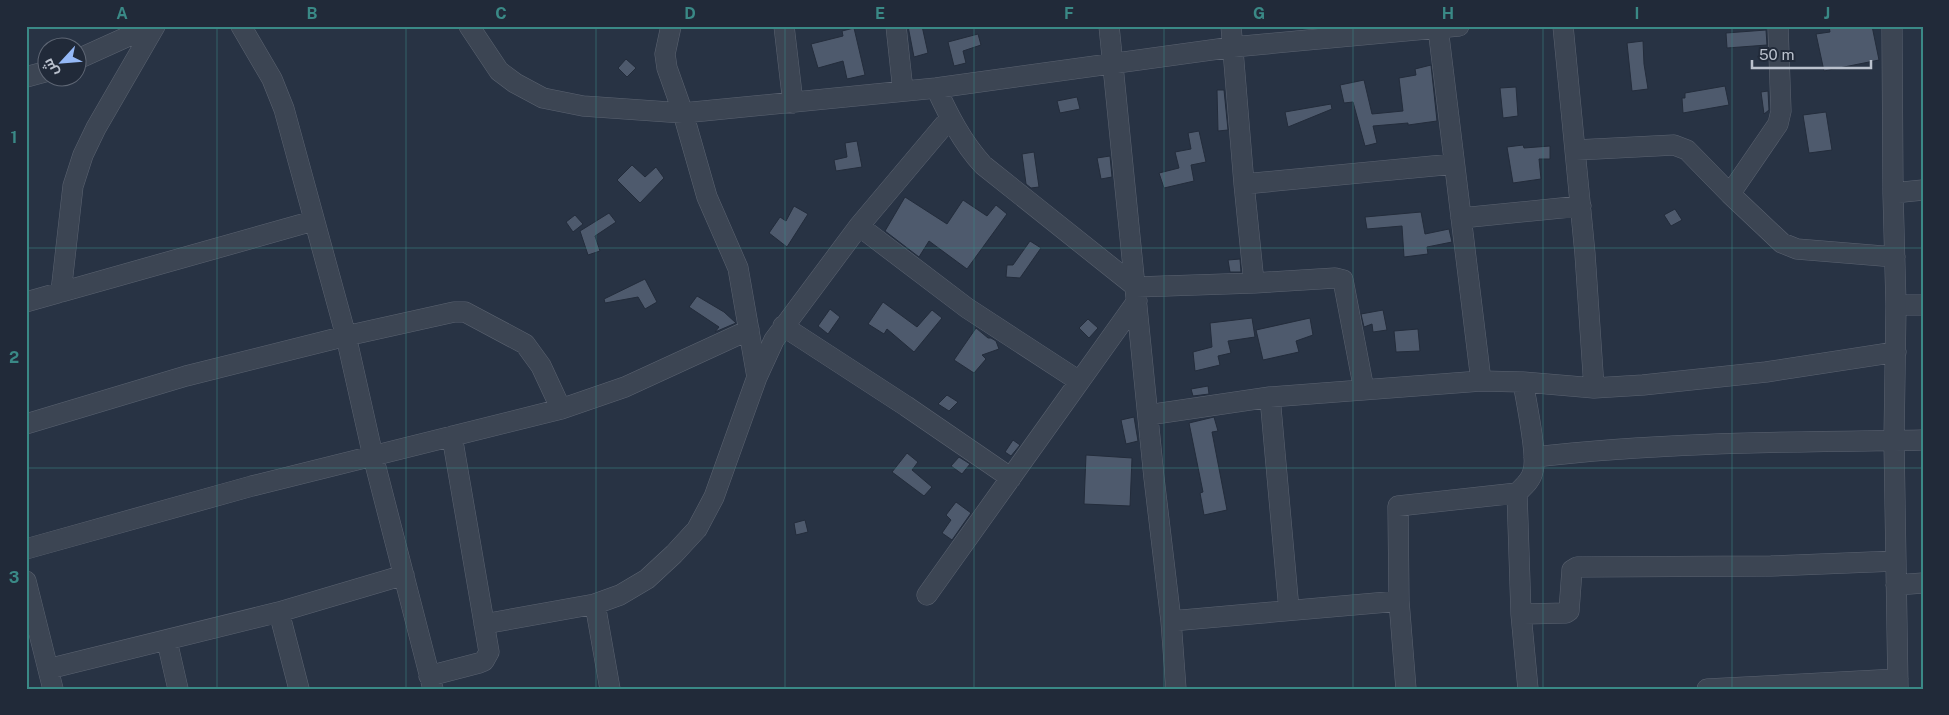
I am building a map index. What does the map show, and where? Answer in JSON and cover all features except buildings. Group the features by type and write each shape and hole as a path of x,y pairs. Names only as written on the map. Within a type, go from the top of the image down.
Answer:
{"street":[{"path":"88,54 151,26"},
{"path":"61,292 72,186 83,155 96,128 155,26"},
{"path":"241,26 272,78 284,109 313,221 346,336 373,456 431,683 484,660 489,652 452,436"},
{"path":"469,26 499,71 515,83 543,98 583,106 683,113 936,88 1233,47 1459,26"},
{"path":"671,26 665,54 667,68 683,113 707,197 738,268 757,377"},
{"path":"784,26 793,103"},
{"path":"896,26 903,90"},
{"path":"1109,26 1148,415 1171,621 1176,689"},
{"path":"1231,26 1254,283"},
{"path":"1563,26 1581,206 1594,388"},
{"path":"1730,194 1778,124 1781,111 1778,26"},
{"path":"1707,689 1898,684 1894,440 1896,305 1892,26"},
{"path":"1438,28 1481,381"},
{"path":"936,88 950,118 982,165 1136,294 1254,283 1335,278 1344,280 1364,390"},
{"path":"484,624 595,604 620,595 647,579 674,554 697,529 714,497 765,357 783,326 859,226 950,118"},
{"path":"1576,150 1681,146 1782,244 1797,249 1895,257"},
{"path":"1244,184 1454,164"},
{"path":"1893,193 1923,190"},
{"path":"1461,218 1581,206"},
{"path":"26,302 313,221"},
{"path":"859,226 967,308 1079,381"},
{"path":"927,595 1012,478 1136,294"},
{"path":"1896,305 1923,305"},
{"path":"26,424 186,376 346,336 454,312 465,312 525,344 541,366 561,409"},
{"path":"783,326 1012,478"},
{"path":"26,549 252,486 561,409 624,387 749,330"},
{"path":"1148,415 1270,397 1481,381 1523,382 1594,388 1709,380 1896,352"},
{"path":"1406,689 1399,601 1398,506 1516,493 1531,477 1534,470 1534,457 1523,382"},
{"path":"1270,397 1289,610"},
{"path":"1534,457 1603,449 1658,446 1923,440"},
{"path":"1516,493 1521,614 1528,689"},
{"path":"1521,614 1566,613 1569,611 1572,570 1577,567 1771,566 1896,561"},
{"path":"48,669 279,612 404,574"},
{"path":"26,581 52,689"},
{"path":"1896,585 1923,583"},
{"path":"1171,621 1399,601"},
{"path":"595,604 610,689"},
{"path":"279,612 299,689"},
{"path":"167,641 178,689"}]}
